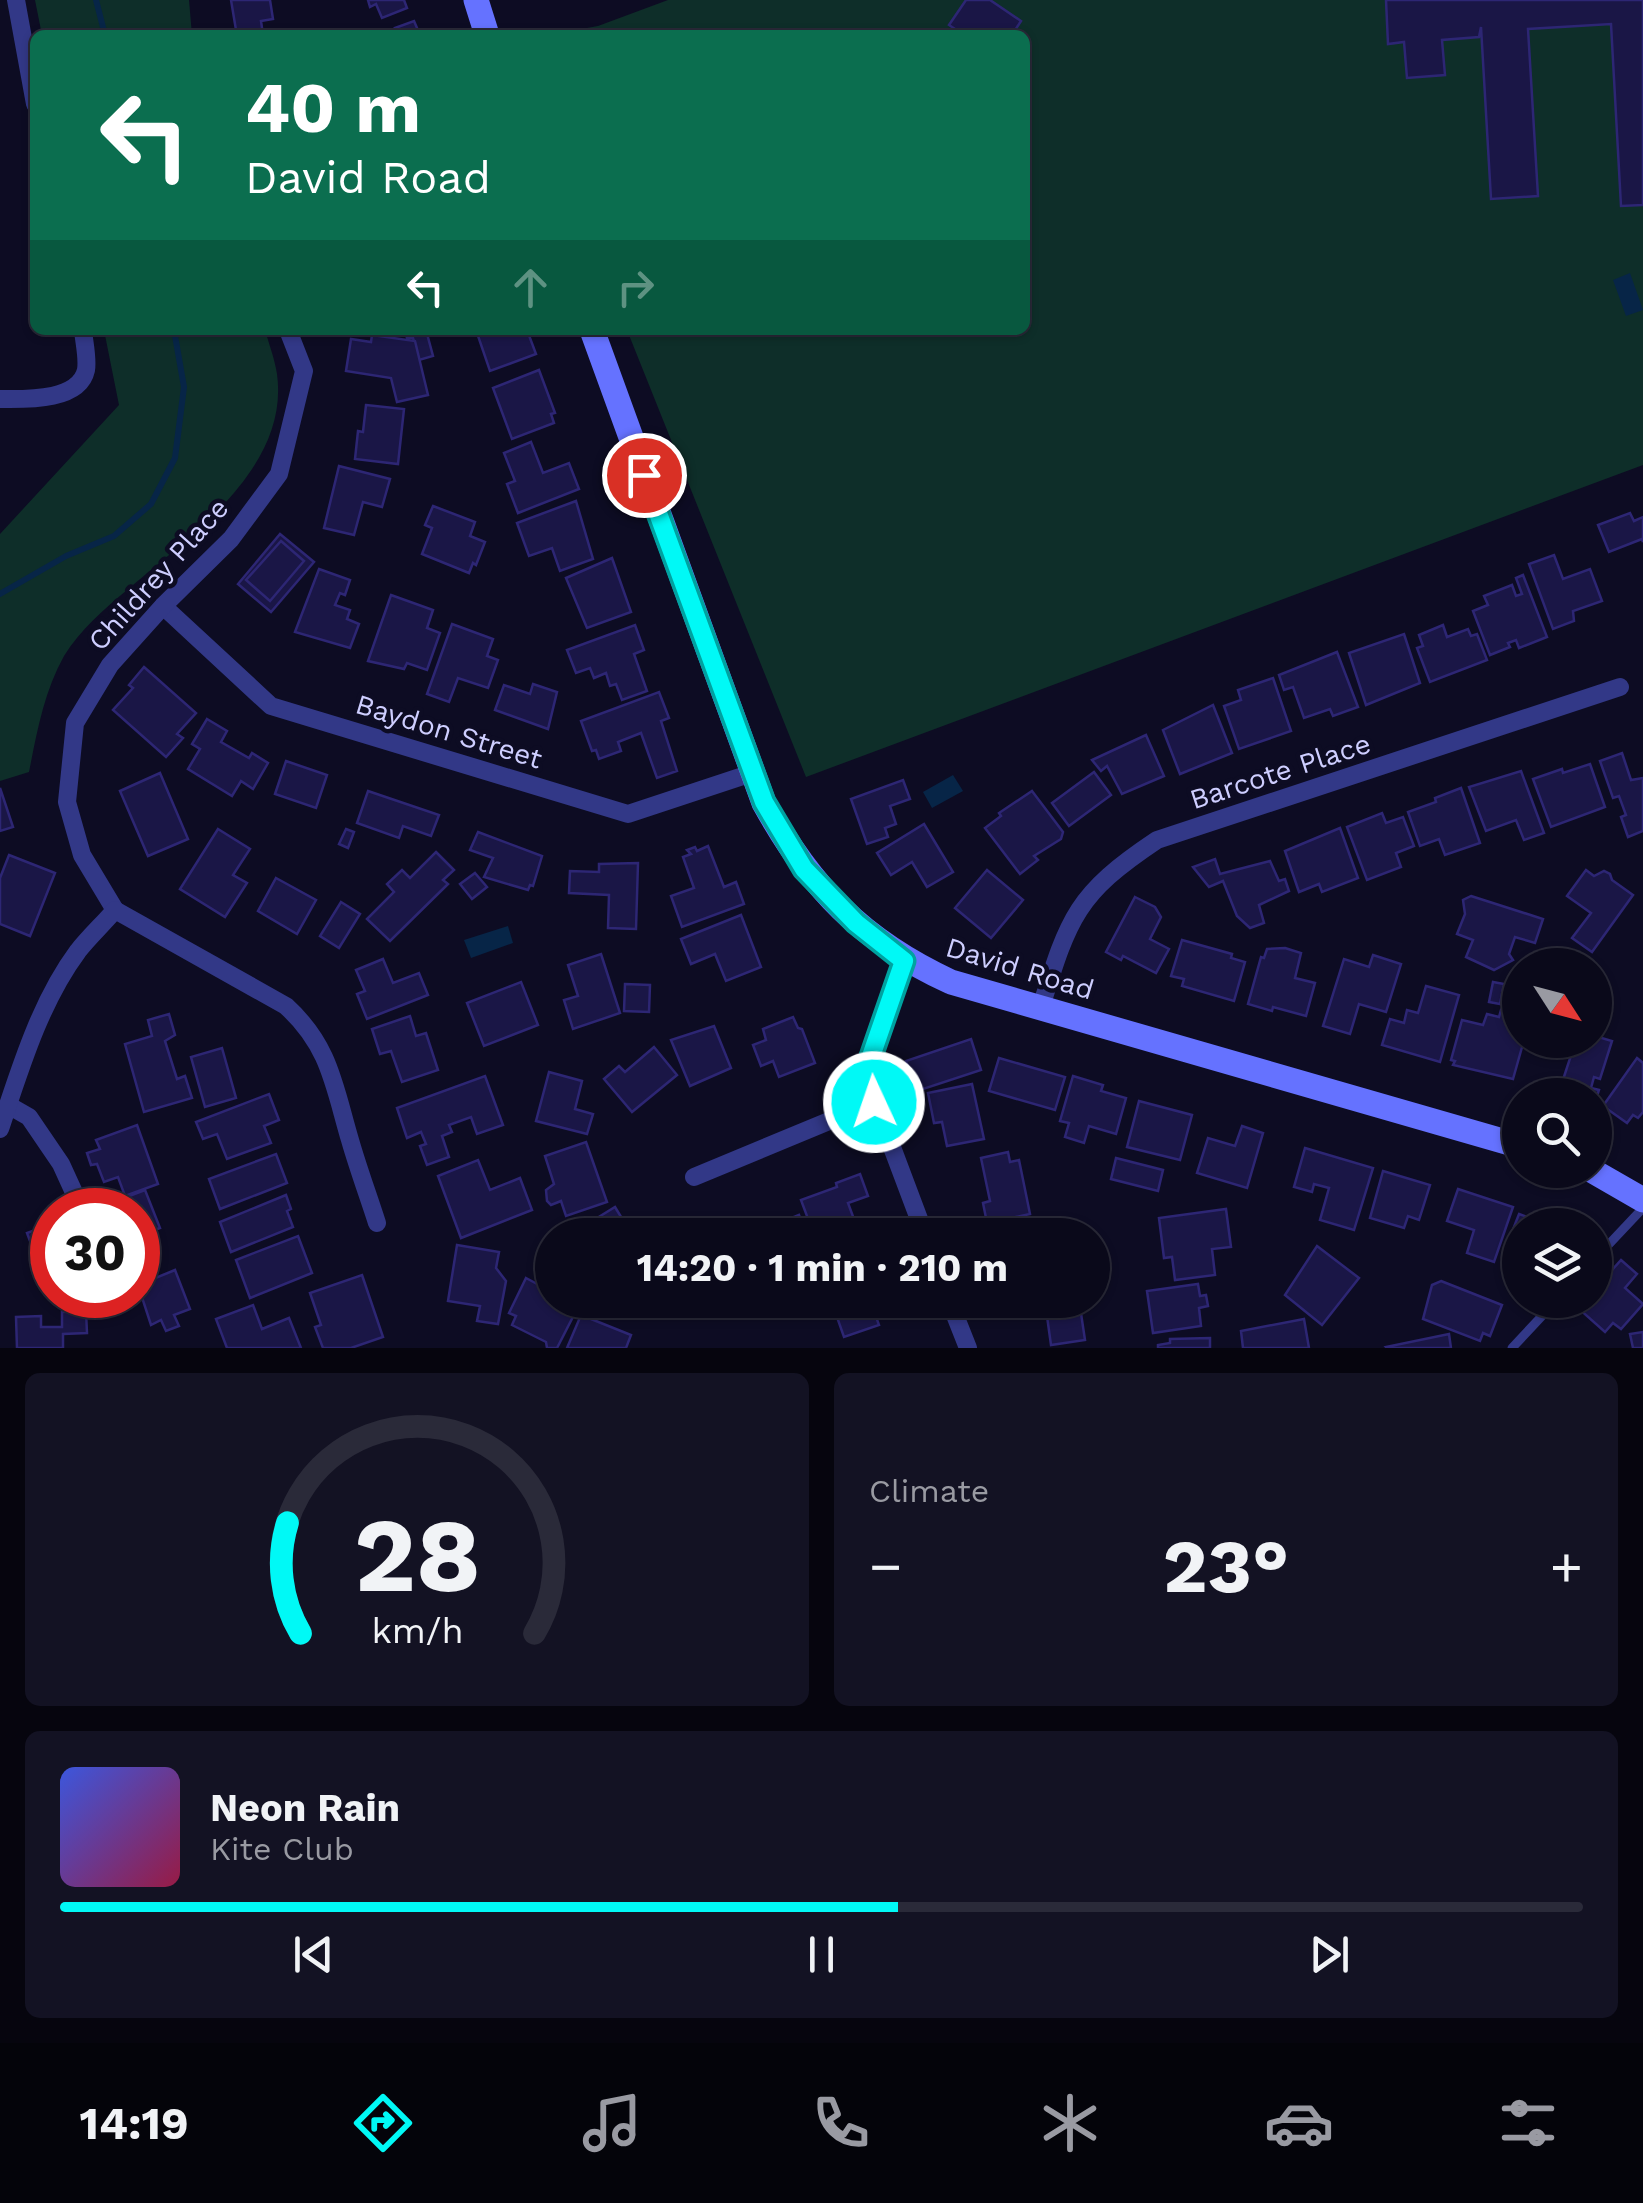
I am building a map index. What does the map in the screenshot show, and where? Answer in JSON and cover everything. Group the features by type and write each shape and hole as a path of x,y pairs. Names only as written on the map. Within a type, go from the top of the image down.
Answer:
{"street":[{"path":"16,0 30,77"},
{"path":"476,0 486,30"},
{"path":"0,399 48,398 82,380 86,369 83,335"},
{"name":"Childrey Place","path":"115,910 82,855 67,802 75,724 110,665 231,539 279,474 304,372 290,335"},
{"name":"David Road","path":"594,335 752,773 772,817 804,869 856,923 904,961 951,982 1502,1141"},
{"name":"Baydon Street","path":"163,606 271,706 628,814 752,773"},
{"name":"Barcote Place","path":"1041,1008 1064,934 1082,902 1126,860 1157,840 1620,686"},
{"path":"0,1130 52,996 78,952 115,910 286,1006 308,1026 330,1066 378,1223"},
{"path":"904,961 867,1068 874,1102 918,1218"},
{"path":"694,1177 874,1102"},
{"path":"8,1105 29,1117 61,1164 72,1188"},
{"path":"1612,1182 1643,1200"},
{"path":"957,1318 968,1348"}],"lane":[{"path":"1612,1241 1643,1208"},
{"path":"1512,1348 1540,1318"}],"green space":[{"path":"35,0 189,0 192,30 41,30"},
{"path":"668,0 1643,0 1643,465 806,777 629,335 1030,335 1030,30 576,30 598,26"},
{"path":"105,335 266,335 277,374 277,408 268,440 252,470 205,523 101,612 70,646 46,698 29,772 0,781 0,534 119,405"}],"water":[{"path":"1630,273 1643,310 1626,316 1613,280"},
{"path":"953,775 963,791 932,808 923,792"},
{"path":"508,926 513,943 471,958 464,940"}],"building":[{"path":"231,0 270,0 273,19 261,21 262,30 236,30"},
{"path":"368,0 404,0 407,8 382,18 376,4 370,7"},
{"path":"966,0 990,0 1021,21 1015,30 956,30 949,25"},
{"path":"1386,0 1643,0 1643,205 1621,206 1611,24 1528,29 1538,196 1491,199 1481,27 1479,37 1442,40 1445,75 1407,78 1404,42 1388,44"},
{"path":"414,21 418,30 396,30"},
{"path":"372,335 415,341 428,395 397,402 391,378 346,371 351,339 371,342"},
{"path":"406,335 427,335 433,356 419,360 413,338"},
{"path":"478,335 529,335 536,354 490,371"},
{"path":"539,370 555,413 551,414 554,423 512,439 493,388"},
{"path":"366,405 404,409 398,464 355,459"},
{"path":"531,442 543,473 569,463 579,489 518,513 507,484 515,481 504,453"},
{"path":"339,466 390,479 382,507 363,502 354,535 324,528"},
{"path":"576,501 593,559 560,571 552,548 529,556 517,523"},
{"path":"433,506 475,522 470,536 485,542 469,573 422,554 432,528 425,525"},
{"path":"1630,513 1634,521 1643,517 1643,542 1642,539 1609,552 1598,525"},
{"path":"280,534 314,562 271,612 238,584"},
{"path":"281,541 304,561 270,601 246,580"},
{"path":"1554,555 1563,579 1590,569 1602,601 1573,611 1574,621 1553,629 1529,564"},
{"path":"612,558 631,612 587,628 566,578"},
{"path":"319,569 350,580 345,595 340,593 335,605 350,610 347,619 359,624 350,648 295,632"},
{"path":"1523,575 1547,637 1519,648 1516,640 1508,643 1510,647 1490,655 1473,611 1488,605 1484,596 1512,585 1516,596 1522,594 1516,578"},
{"path":"391,595 433,610 427,628 440,633 427,670 407,663 404,669 368,661"},
{"path":"452,624 493,639 487,656 498,660 488,688 458,678 449,702 427,694"},
{"path":"635,625 644,650 634,654 647,691 622,700 616,684 610,686 606,673 594,678 590,668 576,673 567,650"},
{"path":"1443,625 1447,637 1468,629 1471,636 1477,634 1487,660 1430,682 1417,648 1423,646 1419,635"},
{"path":"1404,634 1420,683 1366,705 1349,653"},
{"path":"1337,652 1358,707 1333,716 1330,709 1304,718 1293,687 1284,690 1279,675"},
{"path":"144,667 196,713 177,734 183,738 166,757 113,710 133,688 129,685"},
{"path":"1273,678 1291,731 1239,749 1224,706 1241,700 1238,690"},
{"path":"533,684 557,692 548,729 495,710 504,685 530,694"},
{"path":"659,692 669,718 661,721 677,771 657,778 641,733 618,742 621,751 599,759 581,721"},
{"path":"1213,705 1232,753 1180,774 1163,730"},
{"path":"207,719 227,731 221,742 249,758 252,753 268,763 253,789 241,781 232,796 188,769 200,749 192,744"},
{"path":"1146,735 1164,776 1122,794 1107,766 1101,771 1092,760"},
{"path":"1622,753 1631,780 1643,778 1643,831 1628,837 1619,796 1613,798 1600,761"},
{"path":"286,761 327,775 316,808 275,794"},
{"path":"1590,764 1605,807 1551,827 1533,779"},
{"path":"1521,771 1544,833 1524,840 1516,820 1486,831 1469,787"},
{"path":"1094,772 1111,795 1069,826 1052,803"},
{"path":"160,773 188,839 148,856 120,791"},
{"path":"903,780 910,799 890,806 896,824 885,828 888,837 867,844 851,799"},
{"path":"0,788 13,827 0,831"},
{"path":"1461,788 1480,843 1445,855 1439,839 1420,846 1408,812"},
{"path":"368,791 439,815 431,836 403,826 399,838 357,823"},
{"path":"1032,791 1063,832 1061,839 1034,856 1038,860 1020,874 985,828 1001,816 999,813"},
{"path":"1382,813 1386,823 1403,817 1414,846 1396,853 1401,867 1367,880 1347,827"},
{"path":"924,824 953,872 927,887 912,862 891,875 877,853"},
{"path":"1340,828 1358,878 1322,892 1319,884 1299,892 1285,851"},
{"path":"218,829 250,849 233,875 247,883 225,917 180,889"},
{"path":"346,829 354,832 348,848 339,844"},
{"path":"478,832 542,856 533,886 528,890 484,877 493,858 470,850"},
{"path":"708,846 724,887 736,882 744,904 682,927 671,896 694,888 683,857 691,854 687,850"},
{"path":"436,852 454,870 443,880 448,884 390,941 367,919 394,892 387,884 402,870 410,878"},
{"path":"9,855 55,873 30,936 0,924 0,878"},
{"path":"1215,859 1220,874 1270,861 1279,881 1285,879 1289,891 1259,905 1264,923 1250,928 1237,916 1223,881 1209,887 1193,867"},
{"path":"638,863 636,929 608,928 609,895 569,893 570,871 599,872 599,864"},
{"path":"987,870 1023,900 991,938 955,908"},
{"path":"1586,870 1594,876 1604,871 1610,874 1612,880 1633,895 1595,948 1586,948 1572,938 1591,913 1567,896"},
{"path":"475,873 487,887 472,899 460,884"},
{"path":"276,878 316,900 297,934 258,911"},
{"path":"1471,896 1543,919 1535,943 1515,937 1511,948 1502,948 1502,966 1494,970 1466,957 1473,940 1457,934 1465,914 1463,900"},
{"path":"1135,897 1155,907 1161,917 1150,939 1169,949 1156,973 1106,952"},
{"path":"341,902 360,914 339,948 320,936"},
{"path":"741,915 761,967 726,981 715,954 691,964 681,939"},
{"path":"1182,940 1232,954 1231,958 1245,962 1234,1001 1182,986 1184,979 1171,976"},
{"path":"1285,948 1301,953 1295,978 1315,983 1306,1016 1248,1004 1261,957 1267,949"},
{"path":"601,954 620,1013 573,1029 564,1000 578,996 568,965"},
{"path":"1373,955 1401,964 1386,1012 1359,1004 1350,1034 1323,1026 1344,959 1369,967"},
{"path":"383,959 393,983 419,973 428,995 367,1019 357,994 365,991 356,970"},
{"path":"521,982 538,1025 484,1046 467,1003"},
{"path":"1493,982 1502,984 1500,1004 1489,1002"},
{"path":"625,984 650,985 649,1012 624,1011"},
{"path":"1426,986 1459,995 1440,1062 1382,1045 1390,1019 1404,1023 1407,1010 1418,1013"},
{"path":"1501,1010 1502,1058 1519,1058 1513,1078 1453,1065 1462,1020 1483,1025 1487,1014 1499,1017"},
{"path":"169,1014 175,1035 165,1041 177,1079 185,1076 192,1098 144,1112 125,1044 152,1036 148,1020"},
{"path":"410,1016 416,1036 426,1033 438,1070 402,1082 391,1051 380,1054 372,1029"},
{"path":"793,1017 815,1063 779,1077 773,1061 761,1066 753,1045 766,1040 763,1029"},
{"path":"714,1026 731,1068 690,1086 671,1040"},
{"path":"971,1039 981,1070 917,1091 906,1061"},
{"path":"654,1047 677,1075 632,1112 604,1079 619,1066 625,1072"},
{"path":"222,1048 236,1098 205,1107 191,1057"},
{"path":"999,1058 1065,1077 1055,1110 989,1091"},
{"path":"1570,1058 1607,1058 1600,1078 1564,1078"},
{"path":"1637,1058 1643,1063 1643,1112 1638,1118 1633,1115 1627,1123 1612,1112 1612,1093"},
{"path":"549,1072 582,1081 575,1109 593,1114 587,1134 536,1121"},
{"path":"485,1076 503,1125 477,1134 471,1117 449,1125 452,1132 442,1136 449,1157 427,1165 420,1146 426,1144 421,1132 407,1138 397,1108"},
{"path":"1073,1076 1103,1085 1101,1091 1126,1098 1116,1134 1089,1126 1084,1143 1065,1137 1069,1123 1060,1121"},
{"path":"972,1084 984,1139 947,1146 942,1122 934,1123 928,1093"},
{"path":"269,1094 279,1120 264,1126 271,1143 227,1159 217,1134 203,1139 196,1122"},
{"path":"1139,1101 1192,1115 1180,1160 1127,1147"},
{"path":"137,1125 158,1184 122,1188 118,1177 104,1182 97,1164 91,1165 87,1153 100,1149 96,1140"},
{"path":"1242,1126 1263,1133 1247,1188 1197,1173 1208,1138 1235,1146"},
{"path":"586,1142 607,1202 566,1216 561,1201 551,1205 547,1201 546,1190 554,1184 545,1156"},
{"path":"1305,1148 1373,1168 1354,1230 1320,1220 1329,1188 1314,1184 1312,1192 1294,1187"},
{"path":"1008,1152 1010,1162 1019,1160 1030,1214 986,1218 983,1203 990,1201 981,1158"},
{"path":"276,1154 287,1183 220,1209 209,1179"},
{"path":"1116,1158 1163,1170 1158,1191 1111,1179"},
{"path":"478,1160 490,1190 520,1178 532,1210 461,1238 438,1176"},
{"path":"1383,1171 1430,1185 1419,1220 1408,1216 1404,1228 1370,1218"},
{"path":"860,1174 868,1196 848,1203 854,1218 808,1218 801,1200 837,1187 836,1183"},
{"path":"1458,1189 1513,1207 1502,1208 1502,1239 1494,1262 1467,1253 1474,1230 1447,1221"},
{"path":"286,1195 293,1227 231,1252 220,1222"},
{"path":"615,1207 622,1218 597,1218"},
{"path":"1226,1209 1231,1247 1212,1249 1215,1275 1175,1280 1172,1257 1164,1258 1159,1218"},
{"path":"298,1236 312,1273 250,1298 236,1260"},
{"path":"457,1245 499,1252 496,1268 506,1281 498,1324 477,1321 480,1306 448,1301"},
{"path":"1317,1246 1359,1278 1322,1325 1285,1295"},
{"path":"1621,1260 1637,1274 1625,1288 1643,1304 1621,1329 1613,1323 1605,1332 1589,1318 1612,1318 1612,1270"},
{"path":"175,1270 190,1309 174,1315 179,1326 166,1331 161,1320 151,1325 149,1318 160,1318 160,1276"},
{"path":"362,1275 383,1337 351,1348 323,1348 315,1327 321,1325 310,1293"},
{"path":"526,1278 535,1283 535,1318 572,1318 557,1348 547,1348 546,1342 512,1325 516,1316 509,1313"},
{"path":"1441,1281 1502,1305 1490,1336 1483,1333 1480,1341 1423,1319 1432,1285"},
{"path":"1198,1284 1200,1296 1206,1295 1208,1306 1199,1308 1201,1326 1153,1333 1147,1291"},
{"path":"253,1305 262,1329 289,1318 301,1348 227,1348 216,1319"},
{"path":"16,1317 41,1318 41,1327 62,1327 62,1318 86,1318 87,1333 63,1334 63,1348 17,1348"},
{"path":"580,1318 631,1335 626,1348 567,1348"},
{"path":"837,1318 876,1318 879,1325 844,1337"},
{"path":"1047,1318 1082,1318 1085,1340 1051,1345"},
{"path":"1304,1319 1309,1348 1243,1348 1241,1331"},
{"path":"1643,1332 1643,1348 1633,1348 1630,1334"},
{"path":"1449,1334 1451,1348 1386,1347"},
{"path":"1210,1338 1210,1348 1158,1348 1170,1343 1170,1339"}],"waterway":[{"path":"96,0 104,30"},
{"path":"0,594 66,556 114,536 151,504 175,458 184,387 175,335"}],"route":[{"path":"644,475 764,802 804,869 856,923 904,961 867,1068 874,1102"}]}
